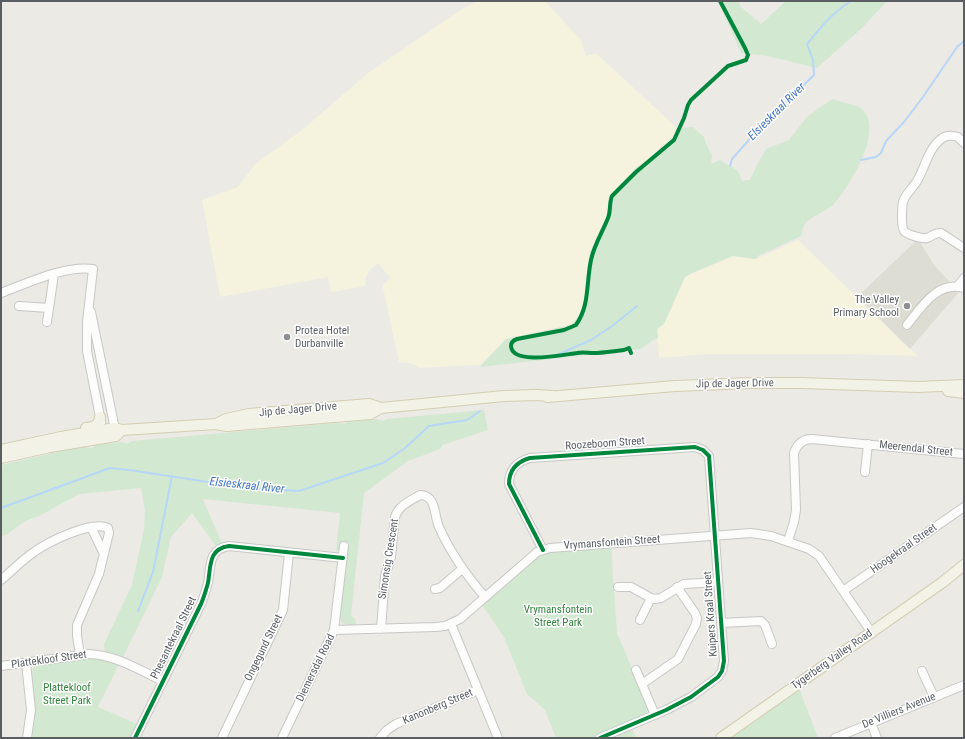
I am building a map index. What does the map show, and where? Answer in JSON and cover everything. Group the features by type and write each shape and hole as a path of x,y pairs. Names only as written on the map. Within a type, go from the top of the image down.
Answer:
{"main road":[{"name":"Jip de Jager Drive","path":"1,450 61,437 216,424 226,419 250,414 369,404 381,408 477,399 504,401 675,386 751,383 918,387 964,385"},
{"name":"Jip de Jager Drive","path":"918,387 964,393"},
{"path":"1,450 15,443 95,427 99,423 100,418"},
{"name":"Jip de Jager Drive","path":"1,458 103,434"},
{"name":"Tygerberg Valley Road","path":"721,738 872,633 964,565"},
{"name":"Tygerberg Valley Road","path":"943,582 964,570"}],"street":[{"path":"964,143 958,136 941,138 937,143 930,153 916,182 904,200 902,226 904,232 922,238 928,238 937,233 941,233 964,248"},
{"path":"1,293 75,268 93,269 86,336 87,351 103,434"},
{"path":"47,322 54,274"},
{"path":"907,325 928,298 934,293 946,288 961,288 964,278"},
{"path":"19,306 49,308"},
{"path":"90,306 118,432"},
{"name":"Meerendal Street","path":"788,541 796,510 793,457 797,446 802,441 812,438 964,454"},
{"name":"Meerendal Street","path":"865,472 868,444"},
{"name":"Roozeboom Street","path":"543,550 510,484 509,477 513,468 518,462 530,458 699,448 706,452 710,461 715,535"},
{"name":"Simonsig Crescent","path":"381,629 385,576 391,557 396,512 403,505 420,495 428,497 435,511 439,528 462,569 485,597"},
{"name":"Hoogekraal Street","path":"843,591 964,508"},
{"path":"1,580 35,551 76,530 105,526 109,529 99,574 77,625 80,656"},
{"path":"91,527 104,554"},
{"name":"Vrymansfontein Street","path":"334,630 435,627 451,624 464,616 528,560 543,550 556,547 756,533 766,534 788,541 809,549 817,554 872,633"},
{"name":"Kuipers Kraal Street","path":"600,738 655,715 691,697 715,680 720,674 724,661 715,535"},
{"name":"Phesantekraal Street","path":"135,738 201,604 212,558 218,549 229,546 343,558"},
{"name":"Diemersdal Road","path":"282,738 334,630 344,546"},
{"name":"Ongegund Street","path":"222,738 283,610 289,553"},
{"path":"435,589 440,588 462,569"},
{"path":"618,587 631,587 651,598 659,598 677,587 687,584 718,582"},
{"path":"642,684 678,659 696,624 696,615 677,587"},
{"path":"640,620 651,598"},
{"path":"721,623 761,621 765,625 772,644"},
{"path":"451,624 498,738"},
{"name":"Plattekloof Street","path":"1,666 97,654 112,657 163,682"},
{"path":"26,663 31,710 27,738"},
{"path":"636,670 655,715"},
{"path":"922,671 934,697"},
{"name":"De Villiers Avenue","path":"835,738 964,685"},
{"name":"Kanonberg Street","path":"380,738 387,730 396,724 478,690"},
{"path":"870,723 877,738"}],"shaded area":[{"path":"477,1 545,1 581,40 586,56 596,53 676,127 676,133 647,160 637,167 609,197 607,216 590,252 583,308 579,316 571,325 506,339 480,365 420,368 409,363 399,362 383,288 383,285 390,278 378,263 369,271 365,279 366,286 332,292 328,277 220,297 202,200 238,187 255,164 302,130 368,73 462,9"},
{"path":"918,239 935,266 959,292 910,349 857,297"},
{"path":"798,240 918,356 845,354 706,354 659,358 657,329 664,324 685,277 733,256 756,259"}],"green space":[{"path":"718,1 738,1 741,7 761,24 786,1 887,1 862,28 817,68 768,56 741,53"},
{"path":"833,99 857,106 862,109 868,118 869,130 867,144 862,158 848,186 833,205 807,222 801,236 758,256 756,259 733,256 685,277 664,324 657,329 658,338 640,349 480,367 506,339 571,325 579,316 583,308 590,252 607,216 609,197 637,167 642,167 650,162 670,140 676,136 681,128 693,127 704,137 712,155 711,164 720,160 738,171 742,181 750,180 766,149 789,140 807,117"},
{"path":"484,410 488,430 442,445 440,449 408,461 364,493 351,615 355,619 356,627 351,627 342,623 340,617 348,544 341,543 340,548 336,552 340,513 203,499 222,544 216,546 192,513 171,537 162,577 123,657 105,652 104,644 132,585 144,529 145,510 141,488 79,494 39,516 25,521 5,536 4,535 1,537 1,465 85,446 92,448 96,445 122,442 129,443 132,441 337,423 345,424 348,422 377,419 384,420"},
{"name":"Vrymansfontein Street Park","path":"611,546 617,633 648,710 643,717 592,738 556,738 545,710 527,694 504,637 482,605 535,558 546,552"},
{"name":"Plattekloof Street Park","path":"99,658 119,664 98,707 137,724 131,738 30,738 34,704 31,676 33,668 39,665"},
{"path":"799,688 818,738 728,738"},
{"path":"632,728 636,738 619,738 618,734"}],"waterway":[{"name":"Elsieskraal River","path":"730,166 732,159 765,122 814,75 813,60 807,44 833,15 851,1"},
{"path":"861,160 876,157 881,153 886,141 904,122 957,47 964,41"},
{"name":"Elsieskraal River","path":"557,355 591,340 612,326 637,306"},
{"name":"Elsieskraal River","path":"1,508 110,468 248,488 299,491 383,463 404,449 429,426 467,420 480,411"},
{"path":"138,611 153,572 172,476"}],"cycle path":[{"path":"631,353 629,348 605,352 529,357 520,356 514,352 511,346 513,341 517,339 564,330 576,325 584,310 592,254 609,215 612,196 636,172 674,140 691,100 728,66 746,60 748,55 745,48 720,1"},
{"path":"543,550 509,484 510,475 517,464 530,458 695,447 703,450 709,456 724,661 722,671 718,677 691,697 666,710 600,738"},
{"path":"135,738 201,604 208,583 210,565 217,551 229,546 343,558"}],"place":[{"name":"The Valley Primary School","path":"907,306"},
{"name":"Protea Hotel Durbanville","path":"287,337"}]}
